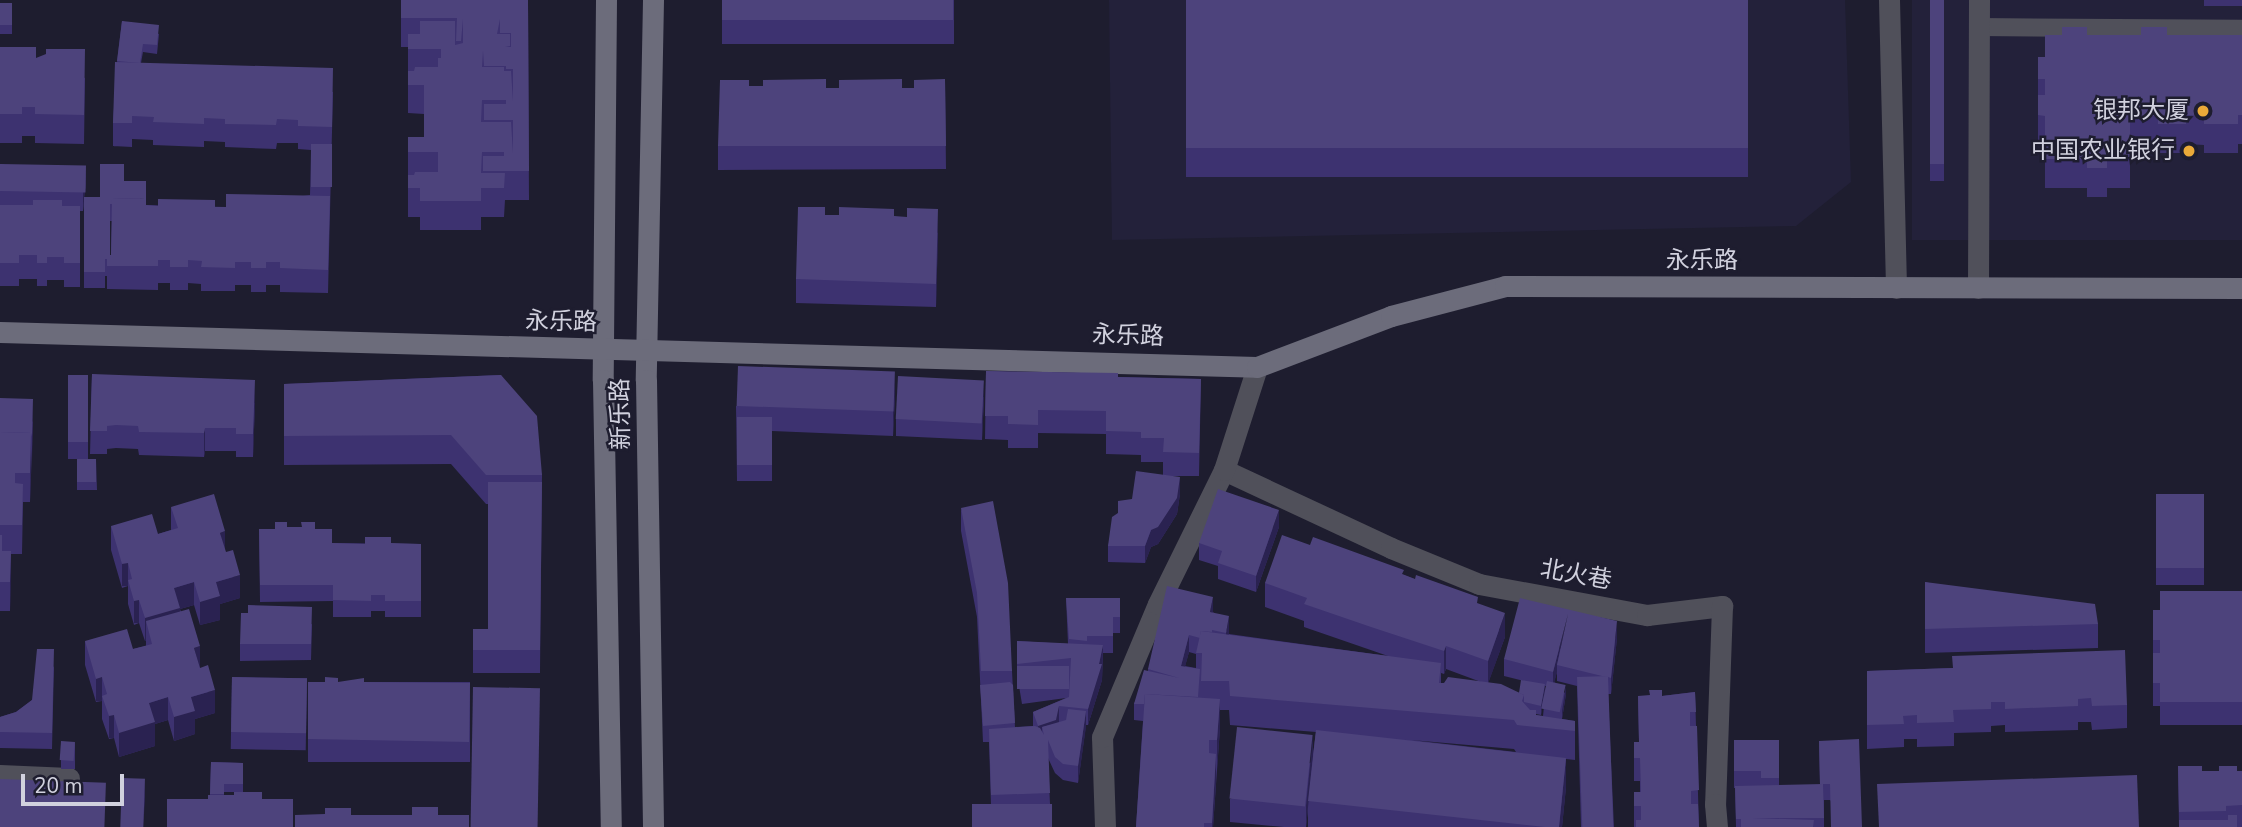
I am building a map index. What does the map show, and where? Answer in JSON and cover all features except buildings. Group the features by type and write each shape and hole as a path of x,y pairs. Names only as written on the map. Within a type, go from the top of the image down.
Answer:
{"street":[{"name":"新乐路","path":"606,0 604,349 611,827"},
{"name":"新乐路","path":"653,0 646,350 653,827"},
{"path":"1888,0 1896,288"},
{"path":"1978,288 1979,0"},
{"name":"永乐路","path":"0,332 1257,367 1391,316 1505,286 2242,288"},
{"path":"1105,827 1102,737 1157,604 1224,470 1257,367"},
{"name":"北火巷","path":"1224,470 1391,548 1479,584 1647,615 1722,606 1715,804 1717,827"},
{"path":"0,775 69,778"}],"lane":[{"path":"1978,27 2242,29"}],"shaded area":[{"path":"1109,0 1845,0 1851,182 1796,226 1112,240"},
{"path":"1912,0 2242,0 2242,240 1912,240"}],"place":[{"name":"银邦大厦","path":"2203,111"},
{"name":"中国农业银行","path":"2189,151"}]}
